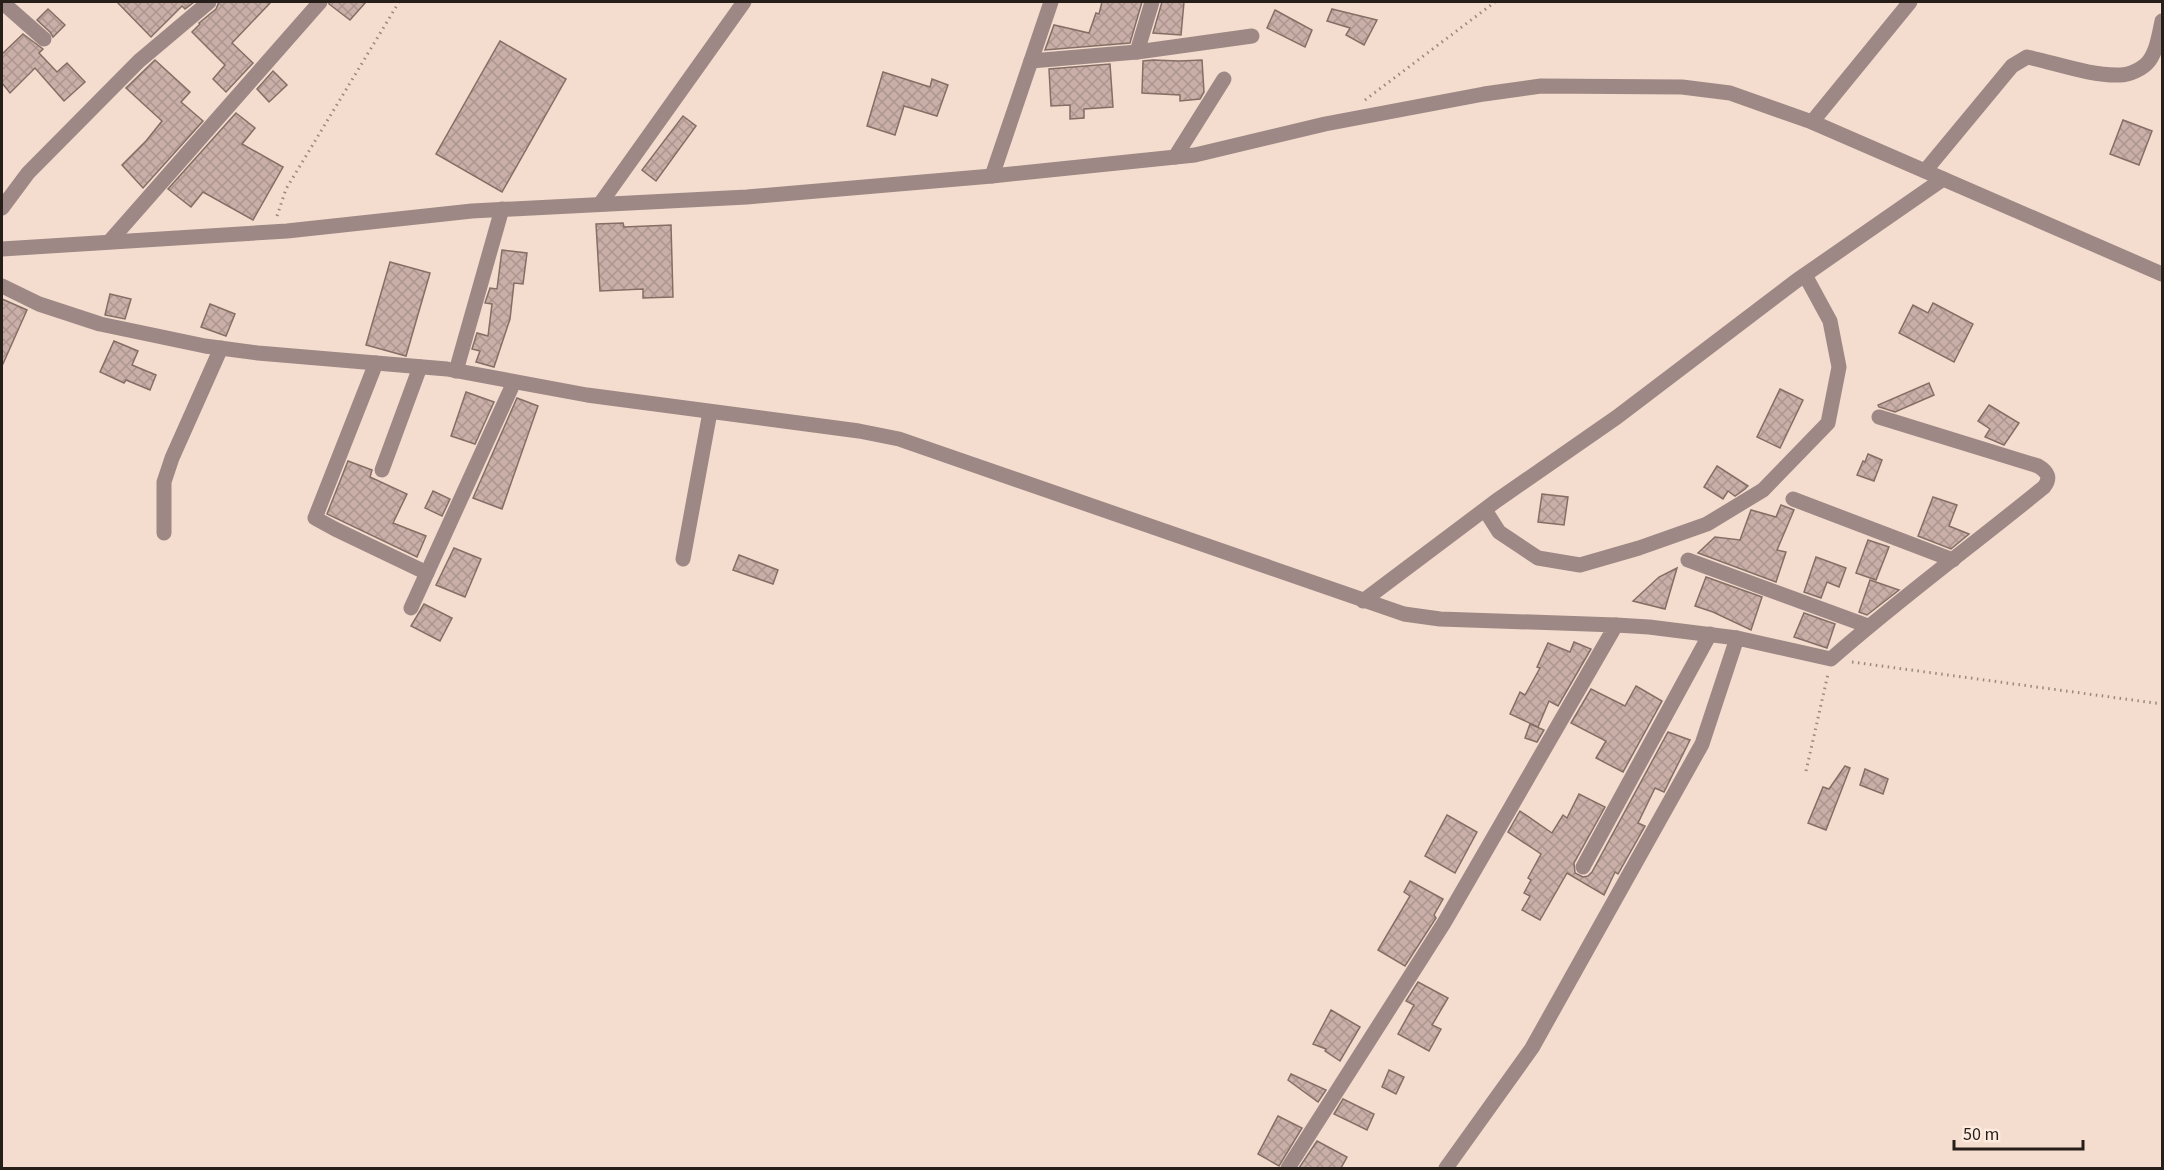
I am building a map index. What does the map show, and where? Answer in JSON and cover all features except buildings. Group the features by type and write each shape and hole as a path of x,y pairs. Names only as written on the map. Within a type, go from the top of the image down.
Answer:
{"street":[{"path":"2,2 44,39"},
{"path":"2,208 28,173 139,61 209,2"},
{"path":"110,242 320,2"},
{"path":"600,204 744,2"},
{"path":"992,176 1051,2"},
{"path":"1137,52 1152,2"},
{"path":"1812,122 1910,2"},
{"path":"1925,171 2012,66 2026,57 2102,74 2122,76 2148,63 2159,49 2163,21"},
{"path":"1031,61 1137,52 1252,36"},
{"path":"1175,157 1224,79"},
{"path":"2,249 271,232 502,209 747,197 992,176 1195,155 1325,124 1484,94 1541,86 1682,87 1730,93 1812,122 2163,274"},
{"path":"1363,601 1805,275 1943,179"},
{"path":"456,371 502,209"},
{"path":"1485,510 1499,532 1538,558 1580,565 1639,548 1707,524 1763,490 1828,423 1839,367 1830,321 1805,275"},
{"path":"2,286 39,304 100,324 221,348 456,371 587,395 859,431 899,439 1363,601 1423,617 1616,625 1710,634 1831,659 1868,626 2048,482 2045,470 2038,466 1879,417"},
{"path":"164,533 164,482 172,458 221,348"},
{"path":"376,363 315,518 335,530 427,573"},
{"path":"382,470 420,367"},
{"path":"411,608 514,382"},
{"path":"683,559 710,412"},
{"path":"1793,499 1953,560"},
{"path":"1688,560 1868,626"},
{"path":"1288,1168 1444,924 1616,625"},
{"path":"1583,867 1710,634"},
{"path":"1446,1168 1532,1048 1702,744 1737,638"}],"path":[{"path":"271,232 286,189 399,2"},
{"path":"1363,101 1495,2"},
{"path":"1806,771 1831,659 2163,704"}]}
